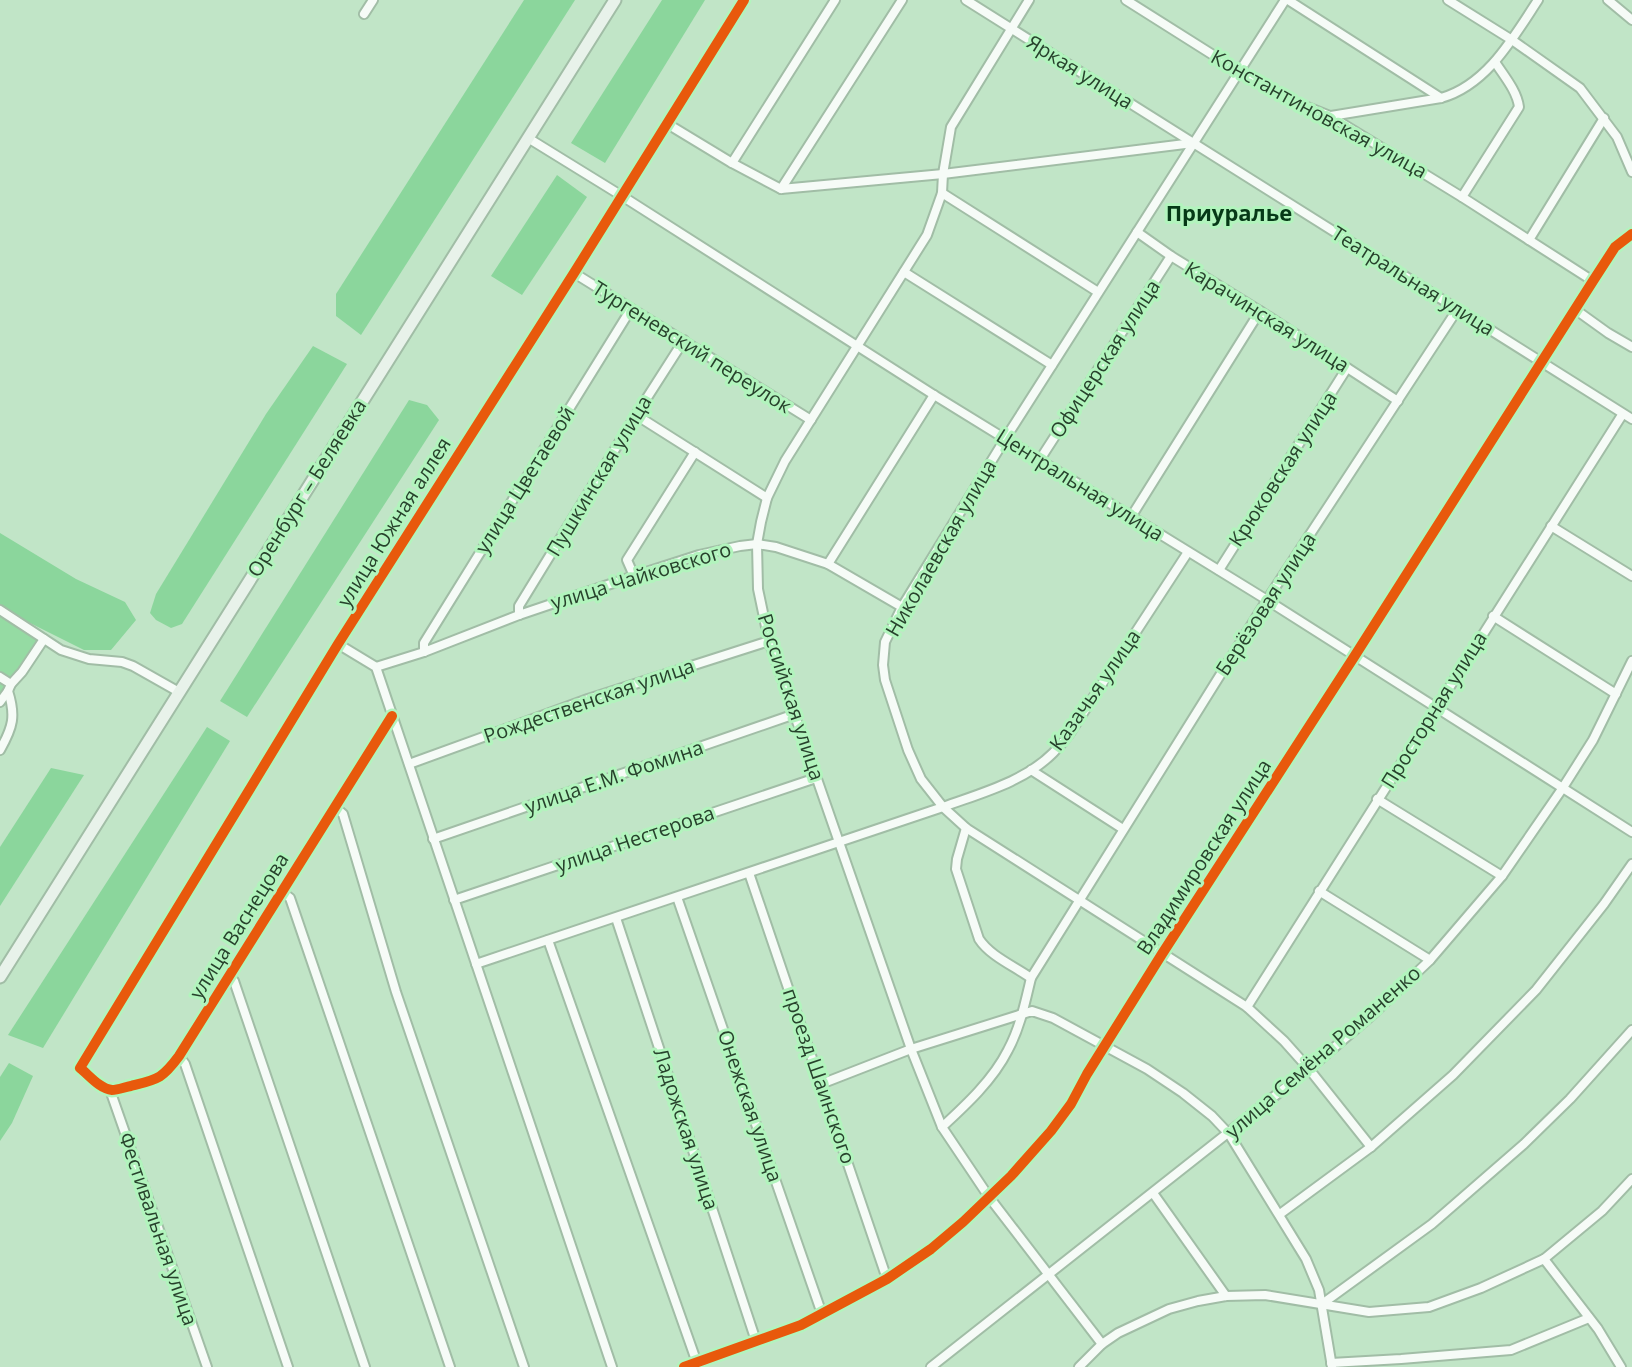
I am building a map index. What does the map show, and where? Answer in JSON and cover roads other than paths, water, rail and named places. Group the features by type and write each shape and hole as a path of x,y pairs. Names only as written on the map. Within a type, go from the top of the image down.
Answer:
{"main road":[{"name":"Оренбург – Беляевка","path":"0,977 615,0"}],"street":[{"path":"364,14 373,0"},
{"name":"улица Южная аллея","path":"110,1090 80,1068 338,644 744,0"},
{"path":"732,163 835,0"},
{"path":"781,189 902,0"},
{"name":"Яркая улица","path":"966,0 1194,143"},
{"name":"Российская улица","path":"1029,0 951,127 942,193 927,235 785,461 767,498 757,544 758,589 769,641 838,843 942,1127 989,1197 1102,1344"},
{"name":"Константиновская улица","path":"1126,0 1240,72 1295,102 1330,116 1593,281"},
{"path":"1286,0 1441,98"},
{"name":"Николаевская улица","path":"1286,0 1005,439 902,607 885,642 883,665 908,750 921,779 943,807 966,828 1247,1007 1309,1069 1371,1147"},
{"path":"1448,0 1580,88 1617,137 1632,172"},
{"path":"1330,116 1456,94 1495,62 1538,0"},
{"path":"1612,1 1632,20"},
{"path":"1462,197 1519,107 1515,93 1495,62"},
{"path":"1529,240 1604,118"},
{"path":"666,123 781,189 943,174 1194,143"},
{"name":"Центральная улица","path":"528,138 1632,832"},
{"name":"Театральная улица","path":"1194,143 1632,419"},
{"path":"942,193 1098,292"},
{"name":"Карачинская улица","path":"1137,232 1398,401"},
{"name":"Владимировская улица","path":"684,1367 801,1325 887,1279 963,1222 1011,1176 1051,1131 1615,247 1632,234"},
{"name":"Офицерская улица","path":"1039,461 1171,256"},
{"path":"904,272 1052,365"},
{"name":"Тургеневский переулок","path":"574,273 811,420"},
{"name":"улица Цветаевой","path":"424,652 424,643 631,309"},
{"name":"Берёзовая улица","path":"942,1127 963,1109 997,1069 1023,1013 1031,978 1267,600 1457,310"},
{"path":"1576,310 1632,347"},
{"path":"1131,517 1260,311"},
{"name":"Пушкинская улица","path":"519,615 519,606 684,340"},
{"name":"Крюковская улица","path":"1219,570 1347,368"},
{"path":"828,564 934,395"},
{"path":"636,415 767,498"},
{"name":"Просторная улица","path":"1247,1007 1622,415"},
{"path":"634,576 627,560 695,452"},
{"path":"1551,526 1632,576"},
{"name":"улица Чайковского","path":"376,667 699,555 757,544 828,564 902,607"},
{"name":"Казачья улица","path":"838,843 1008,783 1052,755 1070,733 1188,552"},
{"path":"0,610 61,650 89,659 122,662 179,692"},
{"path":"1493,616 1616,694"},
{"path":"0,702 44,639"},
{"name":"Рождественская улица","path":"409,764 588,699 769,641"},
{"path":"338,644 376,667 612,1367"},
{"name":"улица Семёна Романенко","path":"931,1367 1309,1069 1430,960 1502,876 1562,789 1593,740 1632,661"},
{"path":"0,677 9,688 14,721 0,750"},
{"name":"улица Е.М. Фомина","path":"433,839 795,714"},
{"name":"улица Васнецова","path":"110,1090 156,1080 168,1071 392,716"},
{"path":"1031,770 1123,829"},
{"name":"улица Нестерова","path":"454,900 816,778"},
{"path":"1377,799 1502,876"},
{"path":"335,807 343,814 396,992 524,1367"},
{"path":"966,828 956,869 979,939 991,953 1031,978"},
{"path":"476,964 838,843"},
{"path":"1280,1214 1371,1147 1453,1075 1536,990 1632,864"},
{"name":"проезд Шаинского","path":"749,873 887,1279"},
{"path":"1319,891 1430,960"},
{"path":"282,892 290,898 450,1367"},
{"name":"Онежская улица","path":"677,897 822,1314"},
{"name":"Ладожская улица","path":"616,918 756,1341"},
{"path":"548,940 697,1363"},
{"path":"228,977 234,981 365,1367"},
{"path":"821,1084 911,1049 1023,1013 1039,1012 1105,1045 1183,1093 1229,1134 1306,1259 1319,1290 1332,1365 1511,1350 1589,1318"},
{"path":"1322,1304 1432,1224 1524,1144 1632,1030"},
{"path":"179,1056 185,1064 288,1367"},
{"name":"Фестивальная улица","path":"110,1090 207,1367"},
{"path":"1079,1367 1118,1333 1169,1309 1226,1296 1265,1295 1369,1312 1429,1307 1481,1288 1544,1259 1602,1211 1632,1179"},
{"path":"1153,1193 1226,1296"},
{"path":"1544,1259 1598,1329 1621,1367"}],"district":[{"name":"Приуралье","path":"1229,213"}]}
